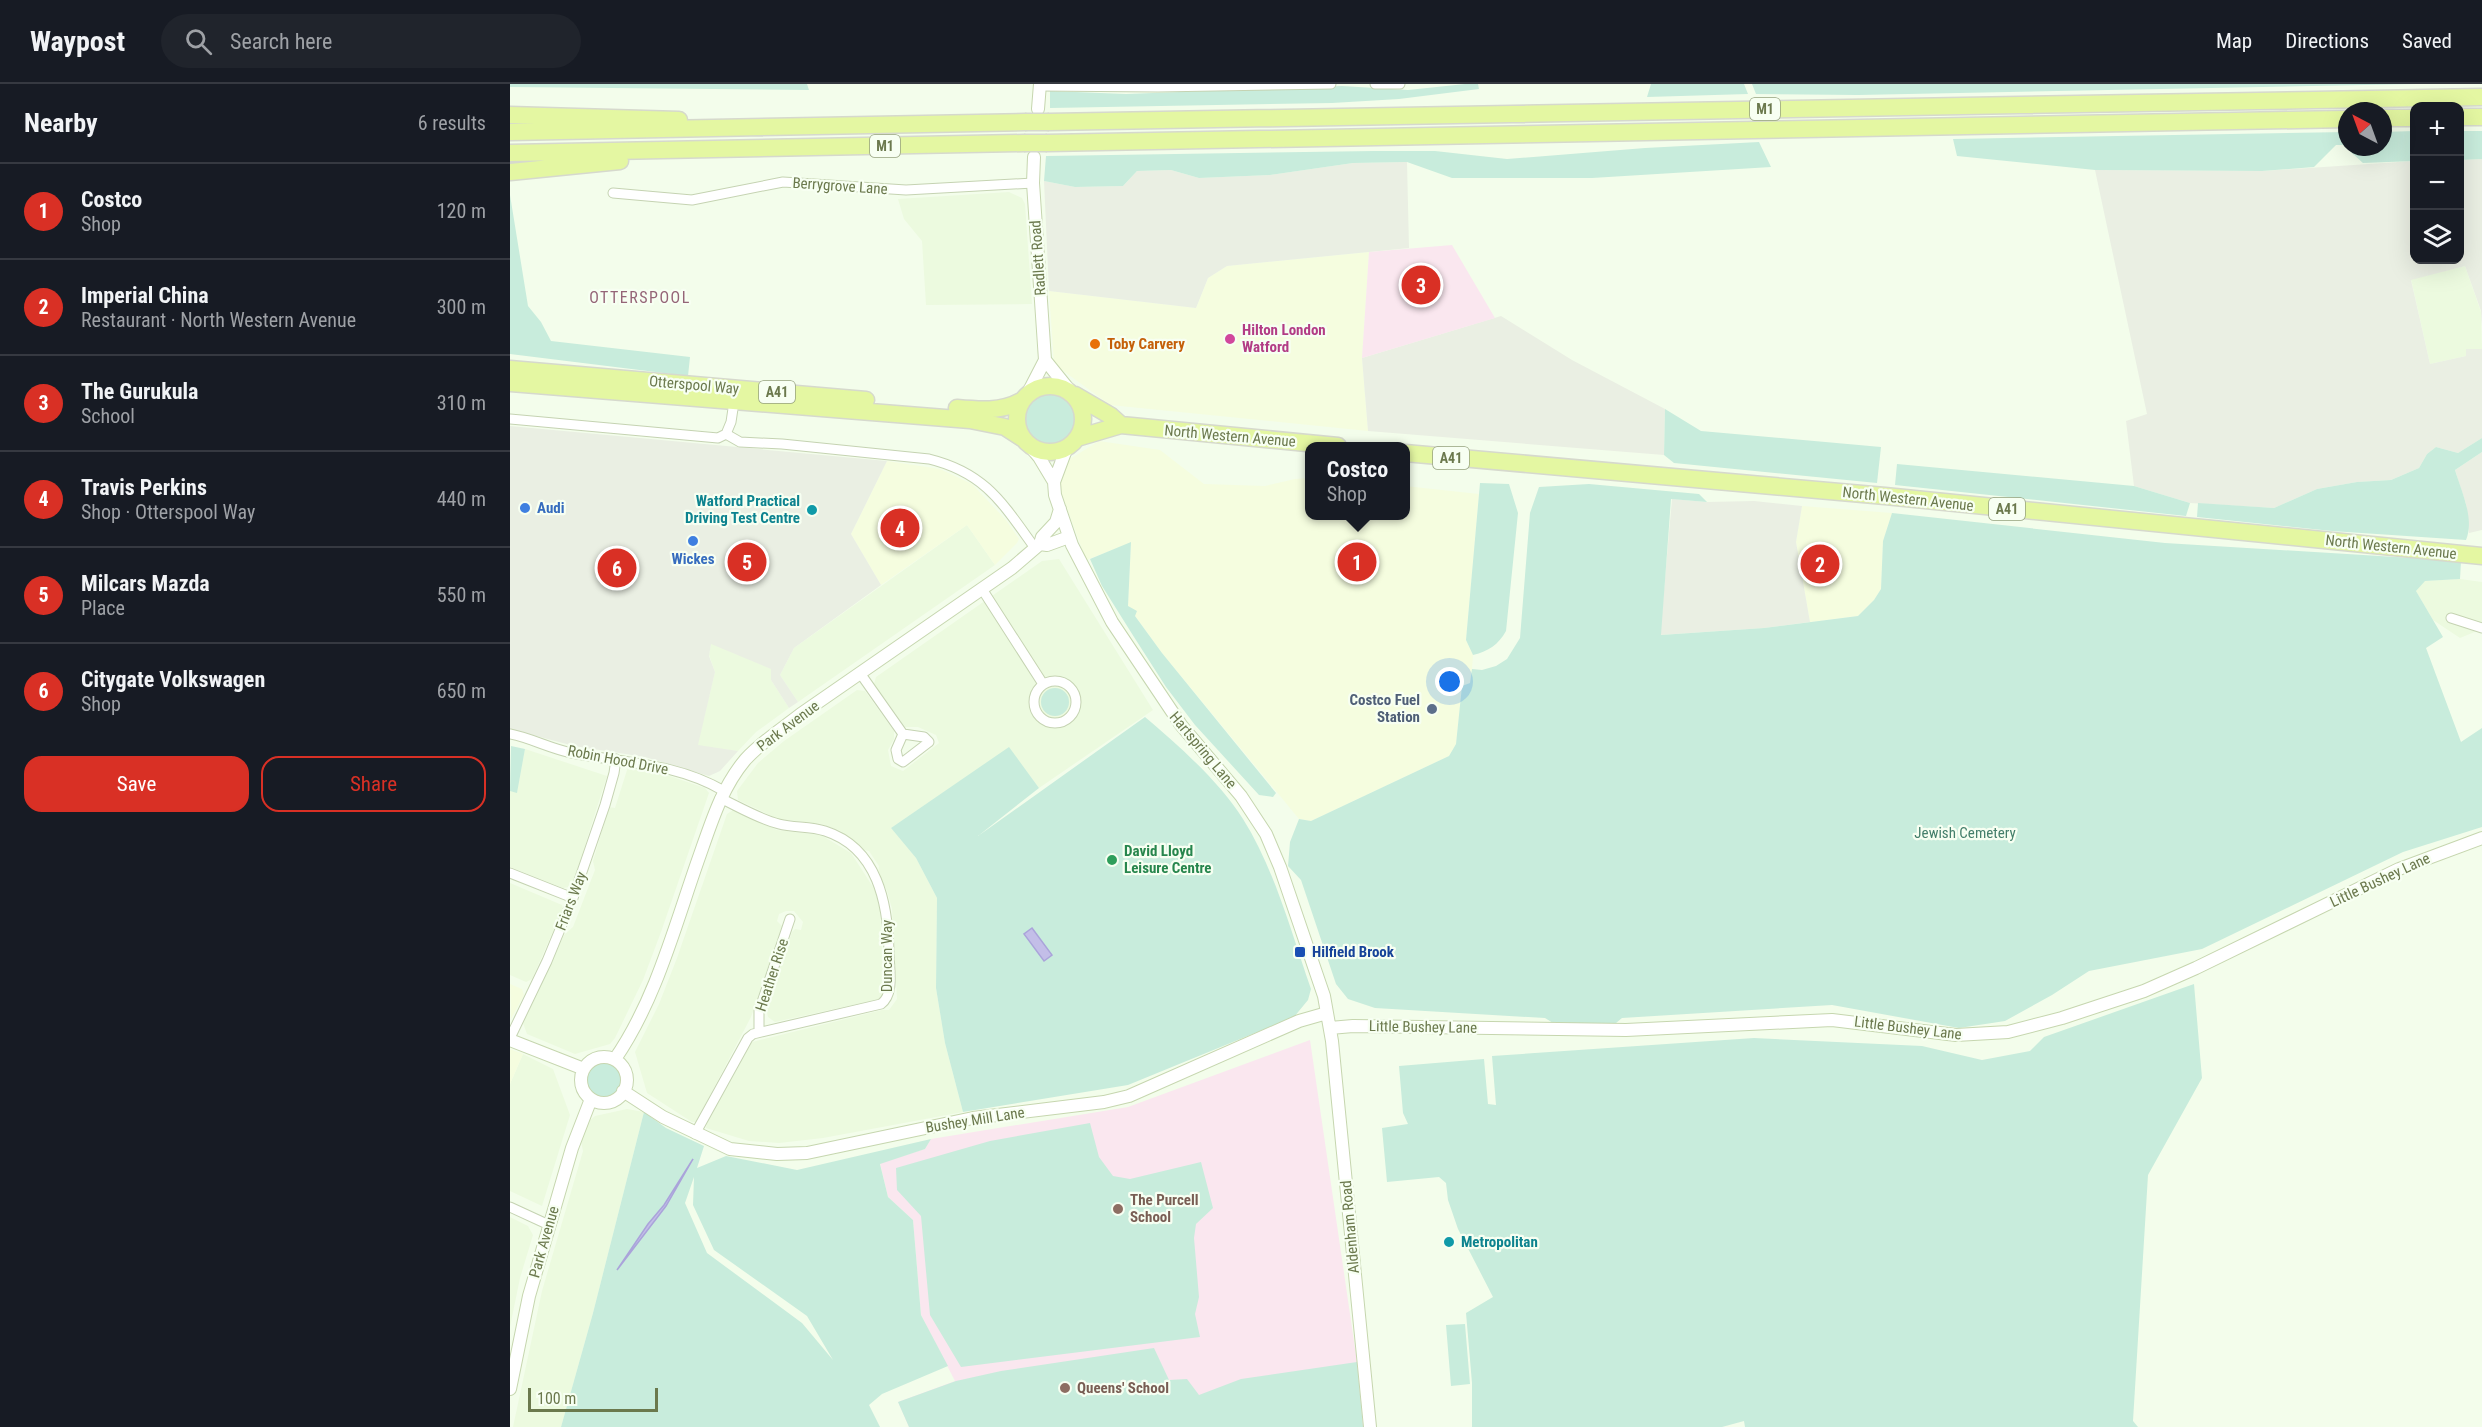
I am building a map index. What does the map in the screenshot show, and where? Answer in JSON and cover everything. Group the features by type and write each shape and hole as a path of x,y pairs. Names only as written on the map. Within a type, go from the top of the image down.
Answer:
{"highway":[{"name":"M1","path":"510,132 1025,122 1043,115 2482,97"},
{"name":"M1","path":"510,115 668,118 733,128"},
{"path":"2464,117 2482,117"},
{"path":"2392,118 2410,118"},
{"name":"M1","path":"510,153 2338,119"},
{"name":"M1","path":"510,172 747,148"},
{"name":"Otterspool Way","path":"510,368 975,409 999,409 1011,406 1024,397"},
{"name":"Otterspool Way","path":"510,383 970,420 1005,427 1025,441"},
{"path":"1050,385 1071,392 1082,408 1083,417 1072,442 1048,452 1025,441 1016,420 1024,397 1042,386 1050,385"},
{"path":"510,389 645,395"},
{"name":"North Western Avenue","path":"1071,392 1121,424"},
{"name":"North Western Avenue","path":"1072,442 1121,424 1305,444"},
{"name":"North Western Avenue","path":"1410,453 1886,496 2482,556"}],"street":[{"path":"1043,115 1040,85 1158,87 1331,84"},
{"path":"1375,84 1400,84"},
{"name":"Radlett Road","path":"1034,157 1033,183 1045,360"},
{"name":"Berrygrove Lane","path":"613,193 692,200 783,182 906,190 1033,183"},
{"path":"1024,397 1045,360 1071,392"},
{"name":"Otterspool Way","path":"726,434 731,422 734,402"},
{"path":"510,419 718,438 726,434 740,442 898,455 952,465 973,476 994,494 1038,546"},
{"name":"Hartspring Lane","path":"1025,441 1039,457 1054,482 1070,537 1112,622 1146,676 1181,725 1241,795 1266,834 1280,867 1324,996 1330,1028"},
{"path":"1054,482 1072,442"},
{"name":"Park Avenue","path":"615,1059 629,1038 656,980 722,794 744,761 767,739 981,589 1038,546 1042,537 1056,522 1060,509"},
{"name":"Park Avenue","path":"1038,546 1070,537"},
{"path":"981,589 1043,684"},
{"path":"2451,618 2482,628"},
{"path":"860,674 903,734"},
{"path":"1061,682 1072,690 1076,703 1070,716 1065,720 1059,723 1045,720 1036,710 1034,697 1043,684 1061,682"},
{"name":"Robin Hood Drive","path":"510,734 570,752 657,766 690,776 722,794"},
{"name":"Friars Way","path":"510,1039 547,961 573,898 608,794 616,759"},
{"name":"Duncan Way","path":"722,794 780,825 802,825 826,831 840,838 864,859 873,872 885,902 888,921 890,994 886,1001 759,1032"},
{"name":"Little Bushey Lane","path":"1330,1028 1353,1026 1626,1030 1832,1020 1956,1035 2008,1032 2062,1018 2144,991 2399,869 2482,838"},
{"path":"510,873 573,898"},
{"name":"Heather Rise","path":"759,1032 759,1011 790,919"},
{"name":"Bushey Mill Lane","path":"623,1091 663,1117 730,1149 758,1153 807,1153 973,1118 1104,1102 1154,1087 1299,1021 1327,1013"},
{"name":"Aldenham Road","path":"1330,1028 1340,1106 1370,1427"},
{"path":"695,1134 748,1038 759,1032"},
{"path":"510,1039 584,1069"},
{"path":"603,1057 615,1059 626,1073 627,1081 623,1091 608,1102 591,1099 582,1088 581,1080 584,1069 595,1059 603,1057"},
{"name":"Park Avenue","path":"510,1389 529,1296 572,1148 591,1099"},
{"path":"510,1207 549,1225"}],"shaded area":[{"path":"2482,159 2482,326 2481,311 2465,266 2411,280 2430,364 2466,356 2466,349 2482,349 2482,438 2458,453 2436,447 2427,454 2419,468 2391,480 2357,482 2317,489 2274,508 2190,503 2134,486 2126,421 2147,414 2095,170 2262,171 2410,161 2410,264 2464,264 2464,160"},
{"path":"1407,162 1409,248 1227,266 1208,278 1196,308 1049,291 1044,181 1075,187 1123,186 1137,171 1171,170 1199,178 1270,175 1353,163"},
{"path":"1009,192 1022,198 1025,204 1032,304 926,305 922,241 904,219 898,199"},
{"path":"1452,245 1495,318 1362,358 1369,252"},
{"path":"1369,252 1362,358 1368,431 1110,405 1054,364 1049,291 1196,308 1208,278 1227,266"},
{"path":"2465,266 2481,312 2482,349 2467,349 2466,356 2430,364 2411,279"},
{"path":"1501,316 1572,360 1665,409 1664,455 1368,431 1362,358"},
{"path":"510,426 887,461 851,534 881,585 794,648 780,675 798,702 789,708 771,680 771,669 711,644 709,656 715,672 698,745 738,751 720,771 709,776 645,757 574,746 510,729"},
{"path":"1099,441 1160,450 1204,484 1265,486 1305,478 1305,520 1410,520 1410,487 1479,494 1466,640 1473,655 1472,669 1470,683 1462,687 1456,744 1449,756 1311,821 1299,819 1162,653 1128,606 1131,543 1086,560 1060,489 1062,464"},
{"path":"2482,452 2482,530 2469,533 2466,504 2455,470"},
{"path":"887,461 940,469 972,484 1006,520 1019,539 1017,543 995,565 967,525 881,585 851,534"},
{"path":"1672,499 1707,502 1754,501 1802,506 1796,542 1810,622 1764,628 1660,635"},
{"path":"1802,506 1892,513 1883,541 1881,589 1874,600 1858,616 1810,622 1796,542"},
{"path":"967,525 995,565 798,702 780,675 794,648"},
{"path":"1059,559 1153,710 1039,788 1009,748 891,828 916,858 937,898 936,988 945,1043 963,1112 823,1138 779,1143 749,1141 706,1128 752,1042 889,1010 897,999 892,909 887,891 878,873 879,866 869,851 864,850 840,831 822,824 778,819 738,800 737,791 758,763 784,741 857,690 865,691 894,731 894,739 888,750 891,766 903,771 939,743 936,735 918,727 905,727 874,684 876,677 1042,561"},
{"path":"2460,579 2482,582 2482,632 2477,631 2460,638 2433,620 2416,591 2424,581"},
{"path":"711,643 772,669 771,680 789,708 756,732 738,751 697,746 715,672 709,655"},
{"path":"525,749 607,776 573,883 569,887 563,888 510,867 510,791 517,792"},
{"path":"628,767 667,775 705,788 709,793 643,980 615,1038 610,1044 575,1054 527,1034 523,1023 564,935 573,927 595,870 593,861 609,807 615,808"},
{"path":"733,810 777,830 821,835 851,853 875,890 880,909 884,994 880,999 775,1022 768,1017 766,1008 792,932 795,929 801,930 803,922 794,911 779,914 777,921 783,927 751,1017 696,1122 692,1122 647,1093 635,1052 659,1004 727,814"},
{"path":"510,883 562,905 563,909 532,979 526,982 510,975"},
{"path":"1032,928 1052,955 1044,961 1024,934"},
{"path":"510,984 522,989 524,995 511,1019"},
{"name":"The Purcell School","path":"1310,1040 1357,1362 1363,1427 909,1427 898,1402 955,1381 921,1315 913,1220 888,1197 880,1163 925,1149 931,1139 1128,1107"},
{"path":"510,1049 523,1054 510,1084"},
{"path":"523,1054 553,1069 570,1115 542,1206 510,1191 510,1084"},
{"path":"627,1109 644,1112 593,1313 561,1427 513,1427 542,1291 583,1151 581,1141 588,1122 595,1116"},
{"path":"693,1159 666,1206 617,1270 648,1224 664,1205"},
{"path":"510,1217 528,1226 533,1235 520,1278 510,1327"}],"green space":[{"path":"510,84 807,84 809,90 510,87"},
{"path":"1478,84 1479,89 1399,99 1332,103 1050,108 1050,91 1126,94 1342,86 1408,90"},
{"path":"1651,84 1744,84 1748,94 1647,97"},
{"path":"1752,84 2417,84 1858,95 1756,94"},
{"path":"2410,131 2410,161 2363,163 2355,156 2392,156 2392,132"},
{"path":"2464,131 2482,131 2482,159 2464,160"},
{"path":"2338,132 2338,145 2314,167 2262,171 2095,170 1957,156 1953,139"},
{"path":"1759,142 1771,167 1592,178 1452,178 1407,162 1353,163 1270,175 1199,178 1171,170 1137,171 1123,186 1075,187 1044,181 1046,156 1435,151 1507,159"},
{"path":"510,195 528,306 541,322 551,341 690,357 688,376 510,354"},
{"path":"1050,392 1064,396 1072,404 1076,418 1072,432 1064,440 1050,444 1036,440 1028,432 1024,418 1028,404 1036,396"},
{"path":"1665,409 1701,431 1881,447 1877,483 1674,463 1664,455"},
{"path":"2482,438 2482,452 2455,470 2468,514 2466,540 2332,531 2197,517 2198,503 2274,508 2317,489 2357,482 2391,480 2419,468 2427,454 2436,447 2458,453"},
{"path":"1897,464 2134,486 2190,503 2186,516 1895,485"},
{"path":"1480,483 1509,484 1518,513 1506,631 1492,647 1473,655 1466,640"},
{"name":"Jewish Cemetery","path":"1589,484 1699,494 1707,502 1671,499 1661,635 1764,628 1858,616 1874,600 1881,589 1883,541 1892,513 2165,543 2461,561 2460,579 2425,581 2416,591 2443,637 2426,648 2461,742 2482,728 2482,827 2403,852 2202,949 2089,971 2005,1021 1959,1028 1832,1005 1622,1018 1616,1023 1553,1023 1545,1018 1375,1008 1348,999 1336,984 1301,880 1288,866 1290,842 1299,819 1311,821 1449,756 1456,744 1462,686 1470,683 1472,669 1482,670 1496,666 1507,659 1520,638 1530,513 1539,487"},
{"path":"1131,542 1128,606 1137,611 1135,616 1162,653 1276,793 1273,797 1259,795 1195,725 1166,687 1102,586 1090,559"},
{"path":"1055,688 1065,692 1069,702 1065,712 1055,716 1045,712 1041,702 1045,692"},
{"path":"1145,717 1211,778 1243,819 1264,859 1282,902 1311,989 1308,1000 1294,1017 1128,1085 963,1112 945,1043 936,988 937,898 916,858 891,828 1009,747 1039,788 978,836"},
{"path":"511,746 525,749 517,793 510,791"},
{"path":"2194,984 2202,1078 2148,1175 2133,1421 2138,1427 1745,1427 1744,1421 1722,1427 1472,1427 1472,1383 1466,1313 1493,1297 1458,1229 1448,1200 1446,1183 1439,1177 1387,1182 1382,1128 1408,1124 1403,1113 1399,1066 1484,1059 1488,1104 1496,1105 1492,1056 1754,1038 1922,1046 1982,1060 2030,1051 2044,1037"},
{"path":"604,1062 616,1068 622,1080 616,1092 604,1098 592,1092 586,1080 592,1068"},
{"path":"644,1112 666,1128 704,1146 697,1168 726,1156 797,1170 931,1139 925,1149 880,1164 888,1197 913,1220 921,1315 948,1366 882,1394 869,1405 880,1427 561,1427 593,1313","holes":["694,1177 693,1205 714,1250 807,1316 833,1360 802,1323 707,1253 685,1203"]},
{"path":"1090,1123 1099,1157 1113,1176 1130,1179 1201,1162 1213,1208 1196,1224 1194,1238 1199,1297 1195,1314 1200,1337 961,1367 930,1315 921,1216 897,1190 896,1168 990,1141"},
{"path":"1465,1324 1470,1384 1451,1386 1446,1325"},
{"name":"Queens' School","path":"1154,1348 1169,1380 1187,1379 1199,1395 1241,1379 1357,1362 1363,1427 909,1427 898,1402 956,1381 1001,1371"}],"place":[{"name":"The Gurukula","path":"1421,285"},
{"name":"Hilton London Watford","path":"1230,339"},
{"name":"Toby Carvery","path":"1095,344"},
{"name":"Audi","path":"525,508"},
{"name":"Watford Practical Driving Test Centre","path":"812,510"},
{"name":"Travis Perkins","path":"900,528"},
{"name":"Wickes","path":"693,541"},
{"name":"Milcars Mazda","path":"747,562"},
{"name":"Costco","path":"1357,562"},
{"name":"Imperial China","path":"1820,564"},
{"name":"Citygate Volkswagen","path":"617,568"},
{"name":"Costco Fuel Station","path":"1432,709"},
{"name":"David Lloyd Leisure Centre","path":"1112,860"},
{"name":"Hilfield Brook","path":"1300,952"},
{"name":"The Purcell School","path":"1118,1209"},
{"name":"Metropolitan","path":"1449,1242"},
{"name":"Queens' School","path":"1065,1388"}],"district":[{"name":"OTTERSPOOL","path":"640,297"}]}
